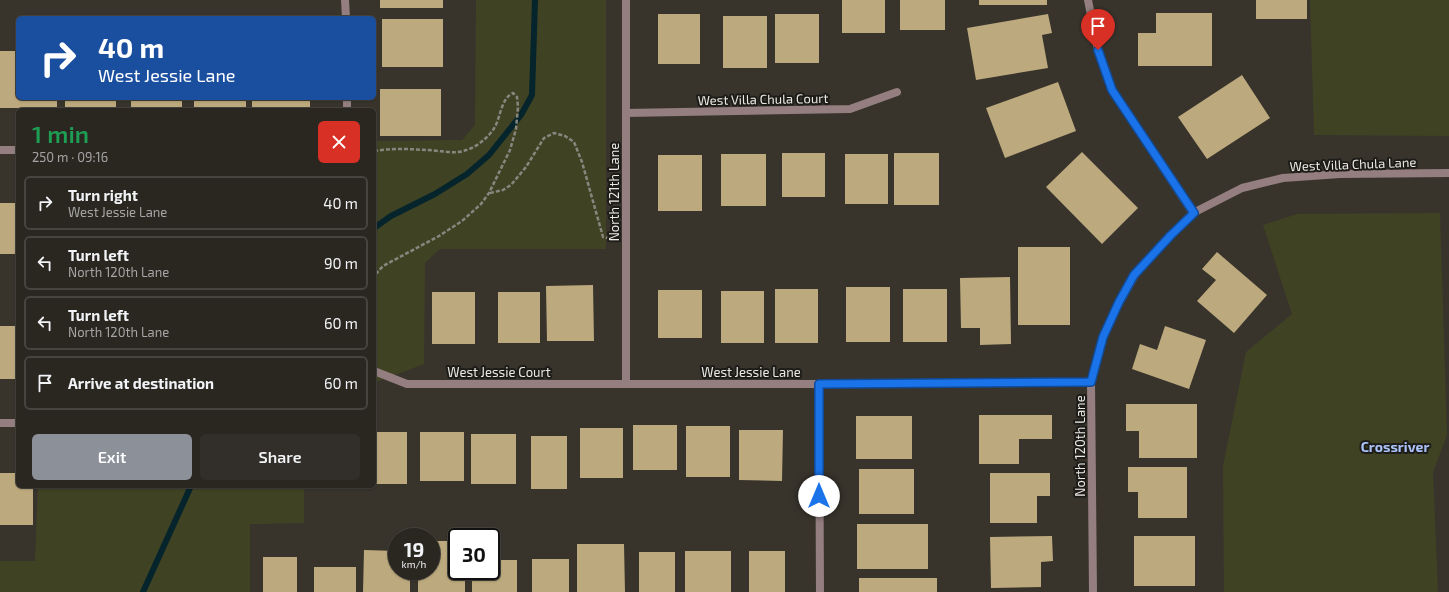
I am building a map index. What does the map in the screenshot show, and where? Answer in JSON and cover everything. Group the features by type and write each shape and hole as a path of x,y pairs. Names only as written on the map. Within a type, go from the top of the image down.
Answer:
{"street":[{"path":"345,0 346,16"},
{"name":"North 121th Lane","path":"626,0 626,384"},
{"path":"1088,0 1098,50 1112,90 1194,213"},
{"name":"West Villa Chula Court","path":"626,113 850,109 897,92"},
{"path":"0,150 16,150"},
{"name":"West Villa Chula Lane","path":"1194,213 1242,188 1283,178 1340,174 1449,173"},
{"name":"North 120th Lane","path":"1093,592 1091,382 1103,337 1119,302 1134,275 1171,235 1194,213"},
{"name":"West Jessie Court","path":"376,372 407,384 626,384"},
{"name":"West Jessie Lane","path":"626,384 1091,382"},
{"path":"819,384 820,592"},
{"path":"0,423 16,423"}],"path":[{"path":"376,150 395,148 454,152 466,151 483,140 494,129 509,94 514,93 517,97 518,107 516,128 510,150 490,193 482,204 462,221 439,236 384,266 376,274"},
{"path":"490,193 503,190 511,184 526,167 544,138 554,133 565,136 574,142 582,162 603,237 606,239 626,238"}],"green space":[{"path":"476,0 606,0 606,249 440,249 425,263 424,364 376,382 376,141 462,140 475,125"},
{"path":"1310,0 1449,0 1449,136 1314,135"},
{"path":"1440,213 1447,435 1433,472 1438,592 1224,592 1223,466 1246,352 1292,314 1263,225 1297,214"},
{"path":"38,488 304,488 304,523 250,524 250,592 0,592 0,561 35,561"}],"building":[{"path":"380,0 443,0 443,8 380,8"},
{"path":"842,0 885,0 885,33 842,33"},
{"path":"900,0 945,0 945,30 900,30"},
{"path":"979,0 1047,0 1047,5 979,5"},
{"path":"1256,0 1307,0 1307,19 1256,19"},
{"path":"1156,13 1212,13 1212,66 1138,66 1138,33 1156,33"},
{"path":"658,14 700,14 700,64 658,64"},
{"path":"775,14 819,14 819,63 775,63"},
{"path":"1048,14 1052,33 1042,35 1048,68 976,80 967,28"},
{"path":"723,16 767,16 767,68 723,68"},
{"path":"382,19 443,19 443,67 382,67"},
{"path":"0,51 16,51 16,100 57,100 57,108 0,108"},
{"path":"1242,75 1270,118 1207,159 1178,117"},
{"path":"1058,82 1076,131 1005,158 986,108"},
{"path":"380,89 441,89 441,136 380,136"},
{"path":"65,100 116,100 116,108 65,108"},
{"path":"131,100 182,100 182,108 131,108"},
{"path":"194,100 246,100 246,107 194,107"},
{"path":"252,100 310,100 310,107 252,107"},
{"path":"1082,152 1138,208 1102,244 1046,187"},
{"path":"782,153 825,153 825,197 782,197"},
{"path":"894,153 939,153 939,205 894,205"},
{"path":"721,154 766,154 766,206 721,206"},
{"path":"845,154 888,154 888,204 845,204"},
{"path":"658,155 702,155 702,211 658,211"},
{"path":"0,203 16,203 16,254 0,254"},
{"path":"1018,247 1070,247 1070,325 1018,325"},
{"path":"1217,252 1267,295 1234,333 1197,301 1216,280 1202,269"},
{"path":"1010,277 1011,344 980,345 980,328 961,328 960,278"},
{"path":"593,285 594,341 547,341 546,286"},
{"path":"846,287 890,287 890,342 846,342"},
{"path":"775,289 818,289 818,343 775,343"},
{"path":"903,289 947,289 947,342 903,342"},
{"path":"658,290 702,290 702,338 658,338"},
{"path":"721,291 764,291 764,343 721,343"},
{"path":"432,292 475,292 475,344 432,344"},
{"path":"498,292 540,292 540,343 498,343"},
{"path":"0,326 16,326 16,379 0,379"},
{"path":"1165,326 1206,340 1189,389 1132,369 1140,344 1157,350"},
{"path":"1126,404 1197,404 1197,458 1139,458 1139,431 1126,431"},
{"path":"979,415 1052,415 1052,439 1019,439 1019,464 979,464"},
{"path":"856,416 912,416 912,459 856,459"},
{"path":"633,425 677,425 677,470 633,470"},
{"path":"686,426 730,426 730,477 686,477"},
{"path":"580,428 623,428 623,478 580,478"},
{"path":"739,430 783,430 782,481 739,480"},
{"path":"376,432 407,432 407,484 376,484"},
{"path":"420,432 464,432 464,481 420,481"},
{"path":"471,434 516,434 516,484 471,484"},
{"path":"531,436 567,436 567,489 531,489"},
{"path":"1128,467 1187,467 1187,518 1138,518 1138,492 1128,492"},
{"path":"859,469 914,469 914,514 859,514"},
{"path":"0,473 16,473 16,488 33,488 33,525 0,525"},
{"path":"990,473 1050,473 1050,496 1037,496 1037,523 990,523"},
{"path":"857,524 928,524 928,569 857,569"},
{"path":"1052,536 1053,561 1041,562 1041,587 991,588 990,537"},
{"path":"1134,536 1195,536 1195,586 1134,586"},
{"path":"440,541 448,541 448,580 465,580 465,592 418,592 418,580 440,580"},
{"path":"577,544 624,544 625,592 577,592"},
{"path":"364,550 388,551 388,580 410,580 410,592 363,592"},
{"path":"685,551 731,551 731,592 685,592"},
{"path":"749,551 785,551 785,592 749,592"},
{"path":"639,552 675,552 675,592 639,592"},
{"path":"263,557 297,557 297,592 263,592"},
{"path":"532,559 569,559 569,592 532,592"},
{"path":"500,560 517,560 517,592 472,592 472,580 500,580"},
{"path":"314,567 356,567 356,592 314,592"},
{"path":"859,578 937,578 937,592 859,592"}],"waterway":[{"path":"376,227 391,216 435,194 467,174 489,155 521,115 532,95 535,0"},
{"path":"143,592 190,488"}],"district":[{"name":"Crossriver","path":"1395,446"}],"route":[{"path":"819,496 819,384 1091,382 1103,337 1119,302 1134,275 1171,235 1194,213 1112,90 1098,50"}]}
